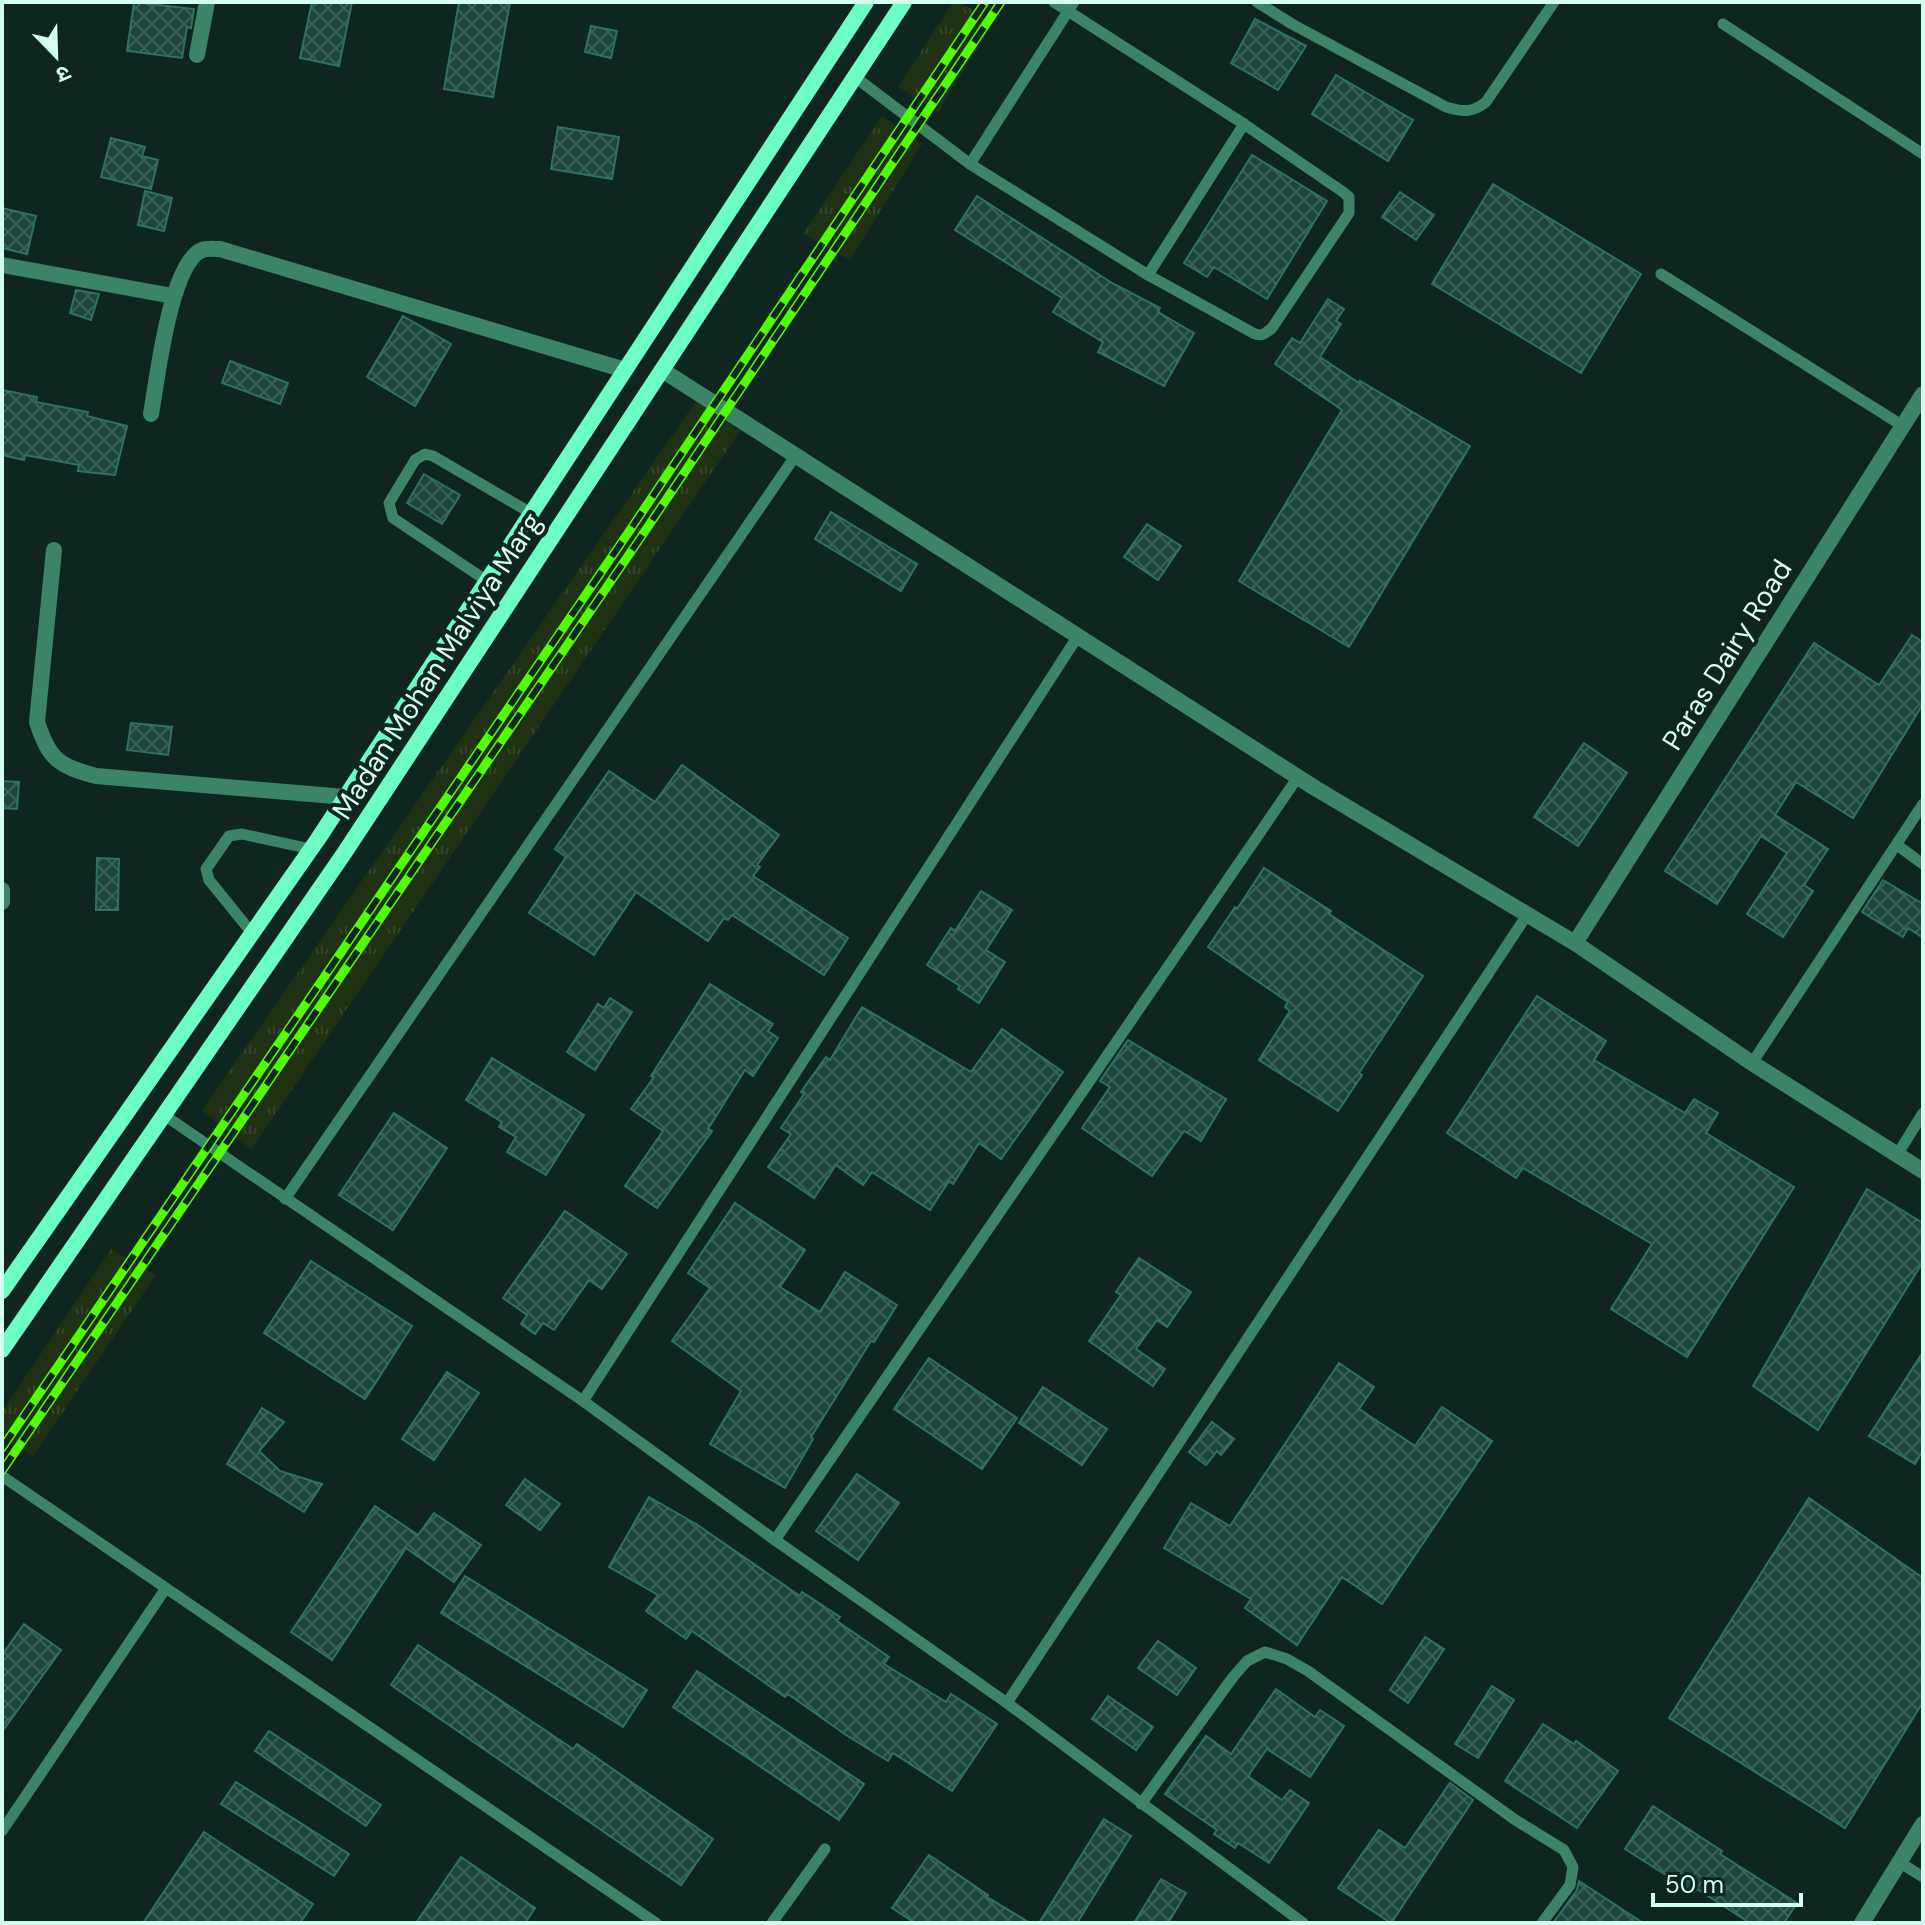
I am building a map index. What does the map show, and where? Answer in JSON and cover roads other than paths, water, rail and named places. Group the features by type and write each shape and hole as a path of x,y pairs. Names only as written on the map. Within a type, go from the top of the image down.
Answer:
{"main road":[{"name":"Madan Mohan Malviya Marg","path":"2,1291 311,849 866,2"},
{"name":"Madan Mohan Malviya Marg","path":"2,1350 345,852 904,2"}],"street":[{"path":"197,55 207,2"},
{"path":"151,414 173,296 192,257 203,249 220,249 625,370"},
{"path":"2,265 173,296"},
{"path":"662,370 1298,777 1575,943 1752,1063 1923,1171"},
{"name":"Paras Dairy Road","path":"1575,943 1923,394"},
{"path":"54,550 37,722 53,758 71,769 96,776 345,797"},
{"path":"2,890 2,902"},
{"path":"1862,1923 1923,1824"}],"lane":[{"path":"855,77 970,164 1148,275 1253,333 1259,336 1265,334 1349,213 1349,197 1071,6 1054,2"},
{"path":"1257,2 1446,107 1462,112 1474,111 1486,102 1554,2"},
{"path":"970,164 1071,6"},
{"path":"1723,24 1923,154"},
{"path":"1148,275 1244,124"},
{"path":"1661,274 1903,426"},
{"path":"487,581 393,518 389,503 415,460 425,454 433,456 531,513"},
{"path":"285,1199 796,455"},
{"path":"583,1401 1078,636"},
{"path":"775,1540 1298,777"},
{"path":"1752,1063 1923,804"},
{"path":"252,933 209,880 206,869 229,836 242,834 311,849"},
{"path":"1897,845 1923,864"},
{"path":"1007,1703 1527,915"},
{"path":"1897,1155 1923,1113"},
{"path":"164,1115 583,1401 1007,1703 1303,1923"},
{"path":"2,1476 656,1923"},
{"path":"2,1831 166,1588"},
{"path":"1141,1804 1233,1677 1247,1661 1265,1652 1287,1659 1308,1671 1514,1819 1564,1850 1573,1867 1570,1885 1542,1923"},
{"path":"772,1923 825,1849"},
{"path":"1899,1862 1923,1877"}],"railway":[{"path":"2,1448 628,533 985,2"},
{"path":"2,1471 639,540 1001,2"}]}
